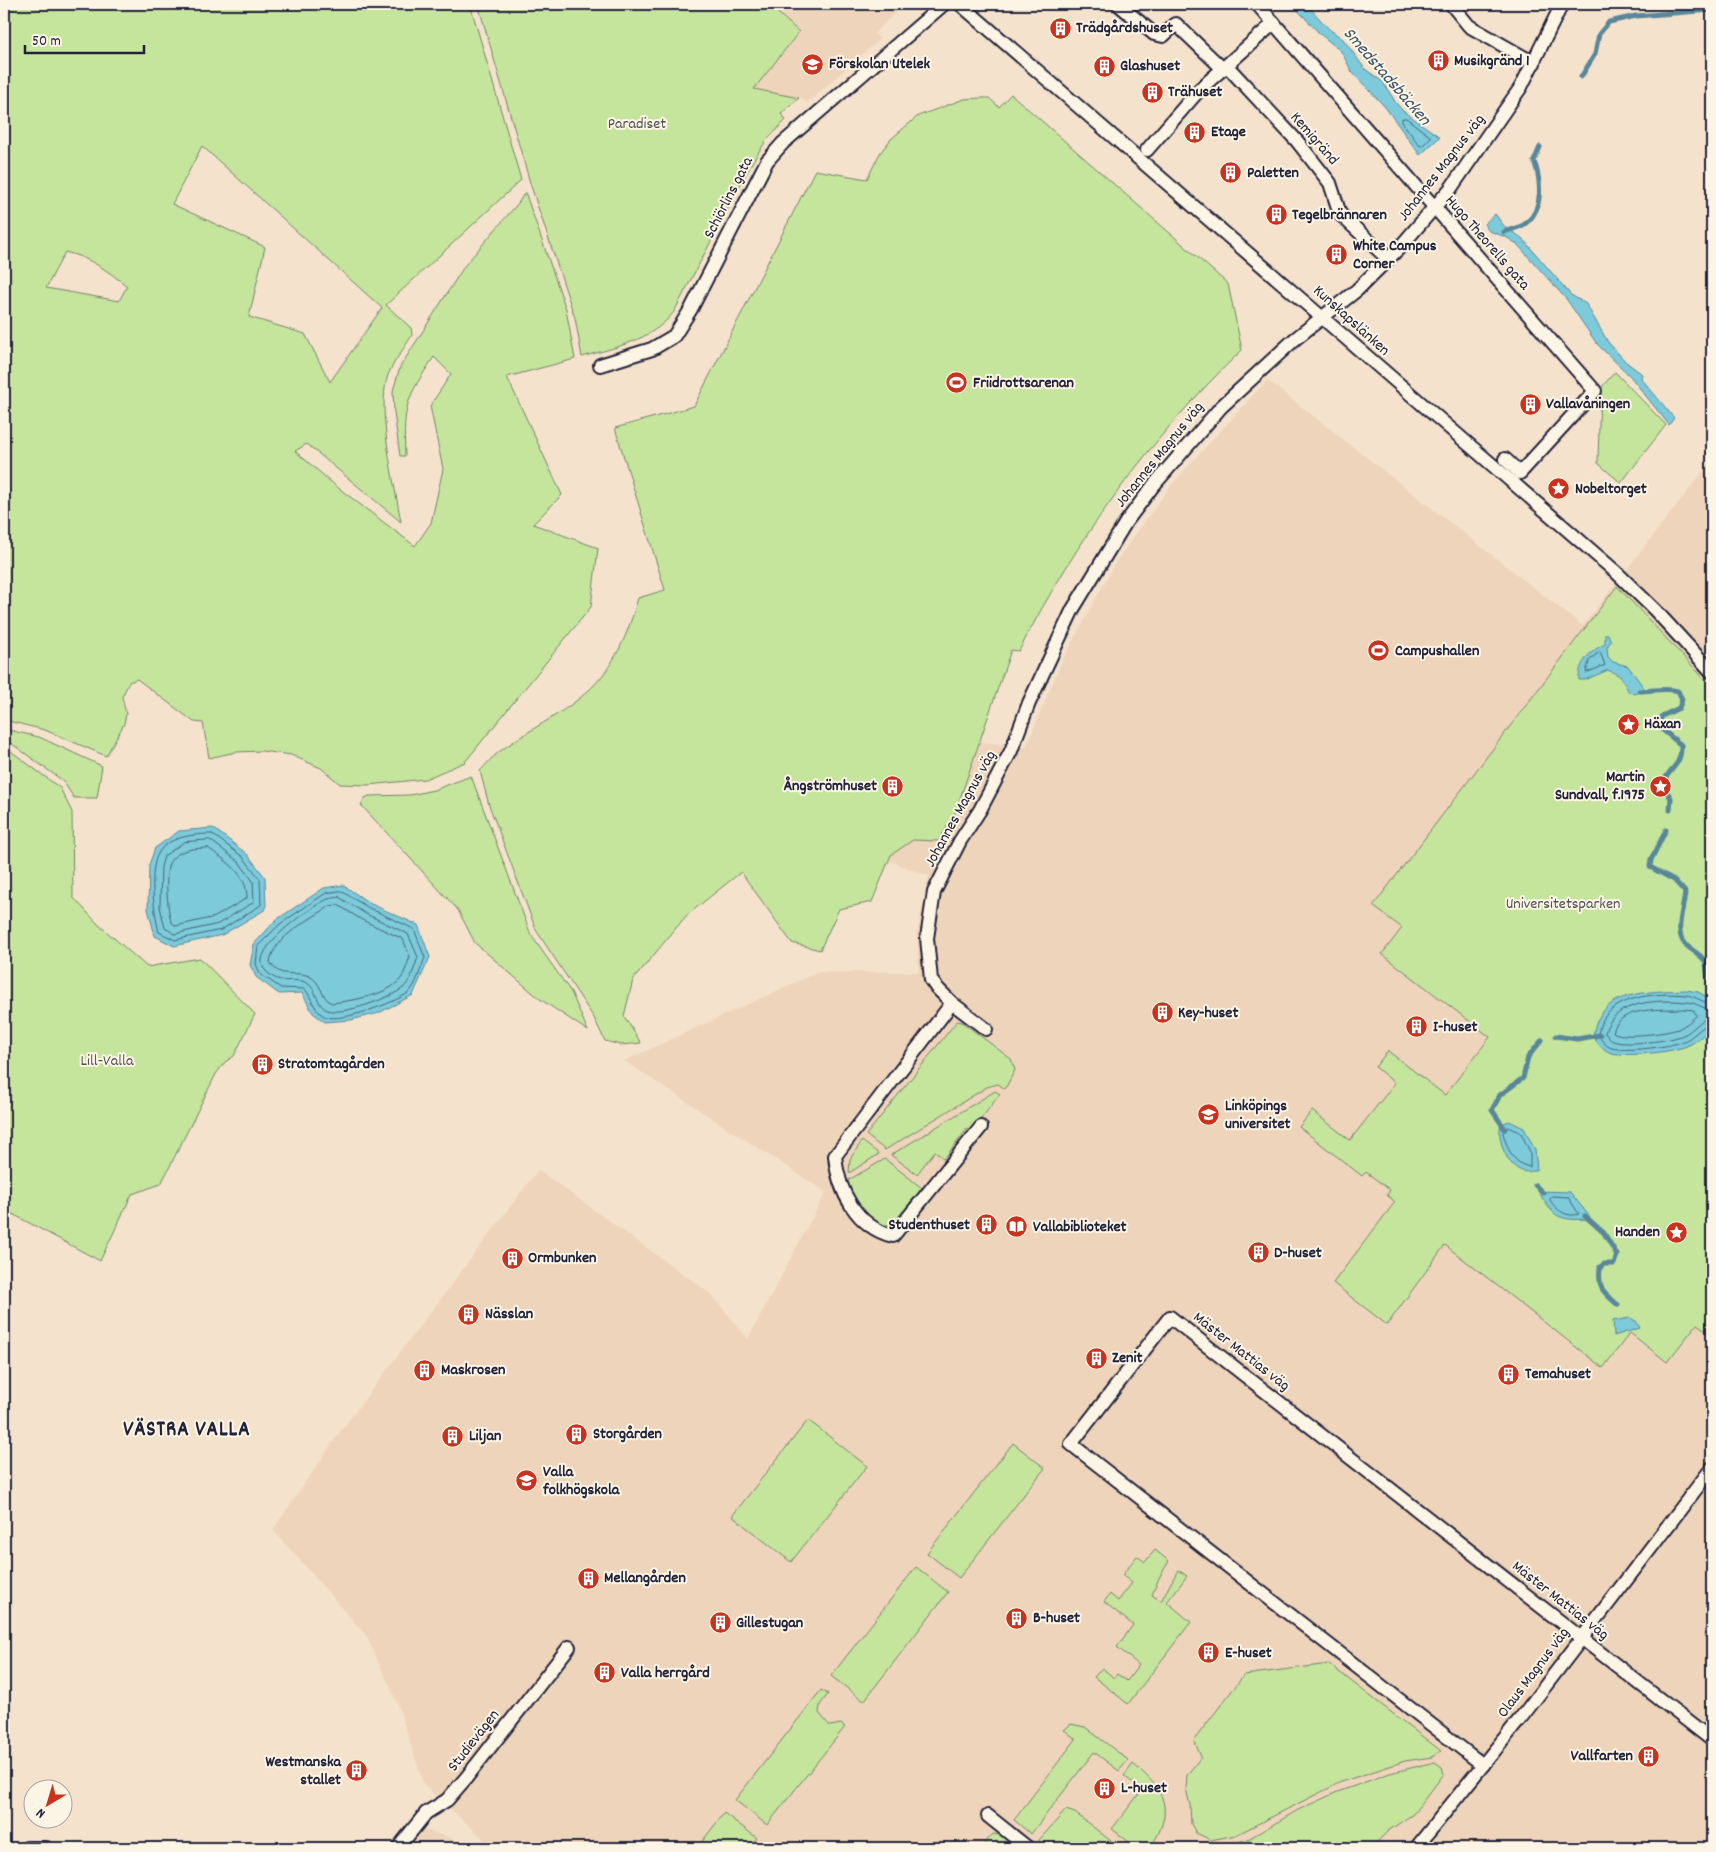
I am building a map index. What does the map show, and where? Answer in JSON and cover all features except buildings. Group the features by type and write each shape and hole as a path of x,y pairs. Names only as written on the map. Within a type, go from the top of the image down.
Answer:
{"street":[{"name":"Schiörlins gata","path":"600,365 652,349 674,336 691,308 766,160 783,143 944,4"},
{"name":"Kunskapslänken","path":"960,4 1616,572 1655,610 1712,672"},
{"name":"Kemigränd","path":"1118,4 1154,34 1163,36 1176,24 1225,67 1296,141 1330,183 1340,214 1388,260"},
{"name":"Hugo Theorells gata","path":"1257,4 1595,391 1520,473 1504,459"},
{"path":"1451,4 1468,26 1534,63"},
{"name":"Johannes Magnus väg","path":"986,1029 952,1003 936,987 930,973 927,938 934,892 1011,750 1033,694 1073,609 1126,522 1153,486 1221,407 1295,339 1345,302 1388,260 1435,208 1505,114 1534,63 1562,4"},
{"path":"1147,150 1200,89 1274,24"},
{"path":"952,1003 835,1156 836,1169 844,1194 851,1206 873,1227 893,1236 981,1127"},
{"name":"Mäster Mattias väg","path":"1483,1765 1071,1444 1170,1317 1712,1740"},
{"name":"Olaus Magnus väg","path":"1416,1848 1582,1638 1712,1468"},
{"name":"Studievägen","path":"398,1848 426,1813 447,1800 466,1778 569,1646"},
{"path":"988,1816 1028,1848"},
{"path":"27,1848 46,1848"}],"shaded area":[{"name":"Förskolan Utelek","path":"768,4 891,4 898,10 874,33 880,39 807,103 801,97 754,89 799,32"},
{"name":"Linköpings universitet","path":"1267,380 1583,626 1712,460 1712,1848 494,1848 424,1785 397,1702 366,1635 273,1530 340,1432 538,1170 711,1294 748,1339 826,1192 624,1061 818,972 919,972 917,934 929,876 841,842 890,732 1026,747 1062,661 1117,560 1173,483"},
{"path":"423,1829 479,1848 408,1848"}],"green space":[{"path":"4,4 470,4 521,180 386,305 411,328 412,335 389,372 384,392 385,429 401,522 307,444 295,451 337,487 415,546 431,523 443,469 430,406 451,374 434,357 417,383 408,403 406,413 405,456 400,456 393,391 400,367 465,265 519,202 525,192 566,309 575,359 507,377 562,495 533,524 598,548 591,607 465,762 425,779 368,785 340,784 321,768 291,755 262,751 236,752 209,758 203,723 194,722 137,679 129,682 122,697 126,714 124,724 106,756 45,730 4,720","holes":["202,146 382,308 330,382 305,334 249,317 265,247 172,204","65,252 98,265 127,286 119,301 46,288"]},
{"name":"Paradiset","path":"478,4 768,4 799,32 754,89 799,98 781,114 786,120 766,141 753,161 674,312 655,330 632,342 582,357 575,318 531,186"},
{"name":"Friidrottsarenan","path":"1011,94 1228,284 1242,350 1177,418 1118,491 1066,569 1019,651 1011,650 954,816 938,841 913,840 891,855 872,902 839,909 820,950 792,943 741,872 686,916 633,980 624,1016 641,1043 621,1045 605,1041 594,1018 536,930 489,805 480,771 499,752 585,694 597,682 613,660 622,643 638,598 665,590 615,428 694,406 815,170 867,179 880,153 891,139 918,116 964,99 989,98 999,107"},
{"path":"1615,372 1666,425 1621,483 1598,463 1600,389"},
{"name":"Universitetsparken","path":"1617,586 1712,687 1710,831 1712,845 1712,1335 1697,1324 1667,1362 1630,1333 1603,1368 1445,1245 1387,1325 1333,1283 1395,1202 1387,1195 1390,1190 1366,1172 1362,1176 1299,1127 1312,1111 1350,1140 1395,1083 1375,1067 1388,1051 1445,1095 1490,1037 1382,954 1402,928 1373,906"},
{"path":"4,729 39,737 102,766 97,798 74,798 63,781 4,738"},
{"name":"Lill-Valla","path":"4,746 60,788 72,812 73,897 98,924 147,967 200,958 255,1014 234,1056 225,1062 216,1074 161,1184 132,1194 100,1261 7,1211 9,1189 4,1186"},
{"path":"471,776 531,935 571,992 588,1031 540,999 475,943 458,910 361,805 365,798 369,796 410,795 434,790"},
{"path":"957,1021 962,1022 1011,1059 1015,1070 1005,1089 998,1084 987,1087 885,1150 866,1135"},
{"path":"995,1091 1000,1094 971,1132 967,1129 944,1159 935,1151 917,1174 891,1155"},
{"path":"862,1141 879,1154 849,1173 850,1159"},
{"path":"885,1159 922,1188 893,1224 882,1226 858,1209 845,1182"},
{"path":"808,1420 867,1466 791,1562 732,1516"},
{"path":"1013,1443 1045,1468 959,1578 927,1553"},
{"path":"1155,1550 1169,1561 1152,1595 1161,1601 1178,1570 1187,1576 1167,1602 1191,1622 1128,1704 1094,1677 1102,1668 1114,1678 1117,1674 1127,1681 1139,1665 1117,1647 1133,1625 1104,1602 1110,1594 1118,1601 1132,1583 1122,1575 1137,1556 1145,1562"},
{"path":"916,1567 948,1592 864,1701 831,1676"},
{"path":"1329,1664 1441,1751 1432,1757 1405,1761 1341,1782 1236,1835 1211,1840 1196,1833 1191,1824 1190,1805 1186,1789 1187,1775 1201,1757 1194,1740 1244,1675"},
{"path":"821,1690 828,1694 820,1705 819,1713 830,1726 841,1724 845,1727 767,1825 735,1800"},
{"path":"1071,1724 1085,1727 1128,1760 1119,1771 1094,1752 1031,1834 1014,1820 1076,1739 1064,1730"},
{"path":"1435,1762 1442,1767 1444,1774 1413,1814 1388,1831 1371,1848 1221,1848 1250,1838 1298,1810 1335,1793 1390,1773"},
{"path":"1133,1764 1153,1783 1163,1802 1163,1823 1150,1848 1137,1848 1112,1829 1142,1790 1124,1776"},
{"path":"1066,1810 1075,1813 1120,1848 1039,1848 1039,1840"},
{"path":"724,1813 757,1838 749,1848 697,1848"},
{"path":"993,1834 1000,1835 1017,1848 980,1848"}],"water":[{"path":"1292,4 1306,4 1329,29 1343,39 1365,69 1383,82 1403,111 1440,137 1420,155 1385,107 1352,72 1341,51 1320,34"},
{"path":"1495,214 1505,227 1522,238 1571,295 1586,304 1608,342 1626,362 1642,374 1641,378 1674,418 1669,425 1630,376 1597,344 1567,300 1517,244 1506,237 1489,231 1484,224"},
{"path":"1605,634 1608,634 1611,641 1607,647 1608,657 1613,662 1628,666 1644,688 1635,694 1629,692 1620,676 1608,670 1585,680 1579,680 1579,674 1586,658 1594,650 1605,644"},
{"path":"213,828 247,854 265,877 266,909 222,935 174,946 155,936 148,909 149,865 155,848 179,831"},
{"path":"343,885 371,904 418,925 430,957 413,995 379,1013 351,1020 325,1022 313,1013 302,993 279,994 256,977 250,965 254,944 276,920 324,888"},
{"path":"1686,990 1698,992 1712,1000 1712,1025 1702,1036 1689,1045 1673,1050 1649,1053 1615,1054 1604,1049 1593,1036 1597,1021 1605,1009 1615,1001 1642,993"},
{"path":"1509,1121 1524,1128 1535,1150 1537,1169 1528,1172 1520,1170 1513,1166 1503,1150 1500,1132 1501,1124"},
{"path":"1538,1191 1570,1192 1590,1217 1589,1219 1570,1219 1558,1216 1548,1207"},
{"path":"1630,1318 1636,1321 1640,1328 1614,1336 1613,1321"}],"waterway":[{"path":"1581,77 1595,54 1599,34 1609,22 1636,16 1712,10"},
{"path":"1504,232 1524,225 1536,210 1539,185 1534,161 1540,147"},
{"path":"1639,691 1673,690 1678,691 1682,699 1679,708 1662,716 1658,726 1681,745 1681,752 1677,763 1662,785 1671,798 1670,810"},
{"path":"1666,830 1651,860 1650,867 1674,880 1685,892 1680,920 1680,934 1686,945 1704,960 1708,980 1712,986"},
{"path":"1556,1036 1577,1039 1600,1035"},
{"path":"1505,1129 1492,1110 1500,1095 1523,1078 1528,1057 1542,1040"},
{"path":"1535,1185 1543,1193"},
{"path":"1585,1216 1604,1233 1617,1255 1614,1264 1604,1264 1600,1267 1600,1280 1602,1289 1618,1305"}],"place":[{"name":"Trädgårdshuset","path":"1060,28"},
{"name":"Musikgränd 1","path":"1438,61"},
{"name":"Förskolan Utelek","path":"813,64"},
{"name":"Glashuset","path":"1104,66"},
{"name":"Trähuset","path":"1152,92"},
{"name":"Etage","path":"1195,132"},
{"name":"Paletten","path":"1231,173"},
{"name":"Tegelbrännaren","path":"1276,215"},
{"name":"White Campus Corner","path":"1337,255"},
{"name":"Friidrottsarenan","path":"957,383"},
{"name":"Vallavåningen","path":"1530,404"},
{"name":"Nobeltorget","path":"1559,489"},
{"name":"Campushallen","path":"1379,651"},
{"name":"Häxan","path":"1628,724"},
{"name":"Ångströmhuset","path":"893,786"},
{"name":"Martin Sundvall, f.1975","path":"1661,786"},
{"name":"Key-huset","path":"1162,1013"},
{"name":"I-huset","path":"1417,1027"},
{"name":"Stratomtagården","path":"262,1064"},
{"name":"Linköpings universitet","path":"1209,1115"},
{"name":"Studenthuset","path":"986,1225"},
{"name":"Vallabiblioteket","path":"1017,1227"},
{"name":"Handen","path":"1676,1232"},
{"name":"D-huset","path":"1258,1253"},
{"name":"Ormbunken","path":"512,1258"},
{"name":"Nässlan","path":"469,1314"},
{"name":"Zenit","path":"1096,1358"},
{"name":"Maskrosen","path":"425,1370"},
{"name":"Temahuset","path":"1509,1374"},
{"name":"Storgården","path":"577,1434"},
{"name":"Liljan","path":"453,1436"},
{"name":"Valla folkhögskola","path":"527,1481"},
{"name":"Mellangården","path":"588,1578"},
{"name":"B-huset","path":"1017,1618"},
{"name":"Gillestugan","path":"720,1623"},
{"name":"E-huset","path":"1209,1653"},
{"name":"Valla herrgård","path":"605,1673"},
{"name":"Vallfarten","path":"1649,1756"},
{"name":"Westmanska stallet","path":"357,1771"},
{"name":"L-huset","path":"1105,1788"}],"district":[{"name":"VÄSTRA VALLA","path":"187,1431"}],"water label":[{"name":"Smedstadsbäcken","path":"1386,77"}]}
